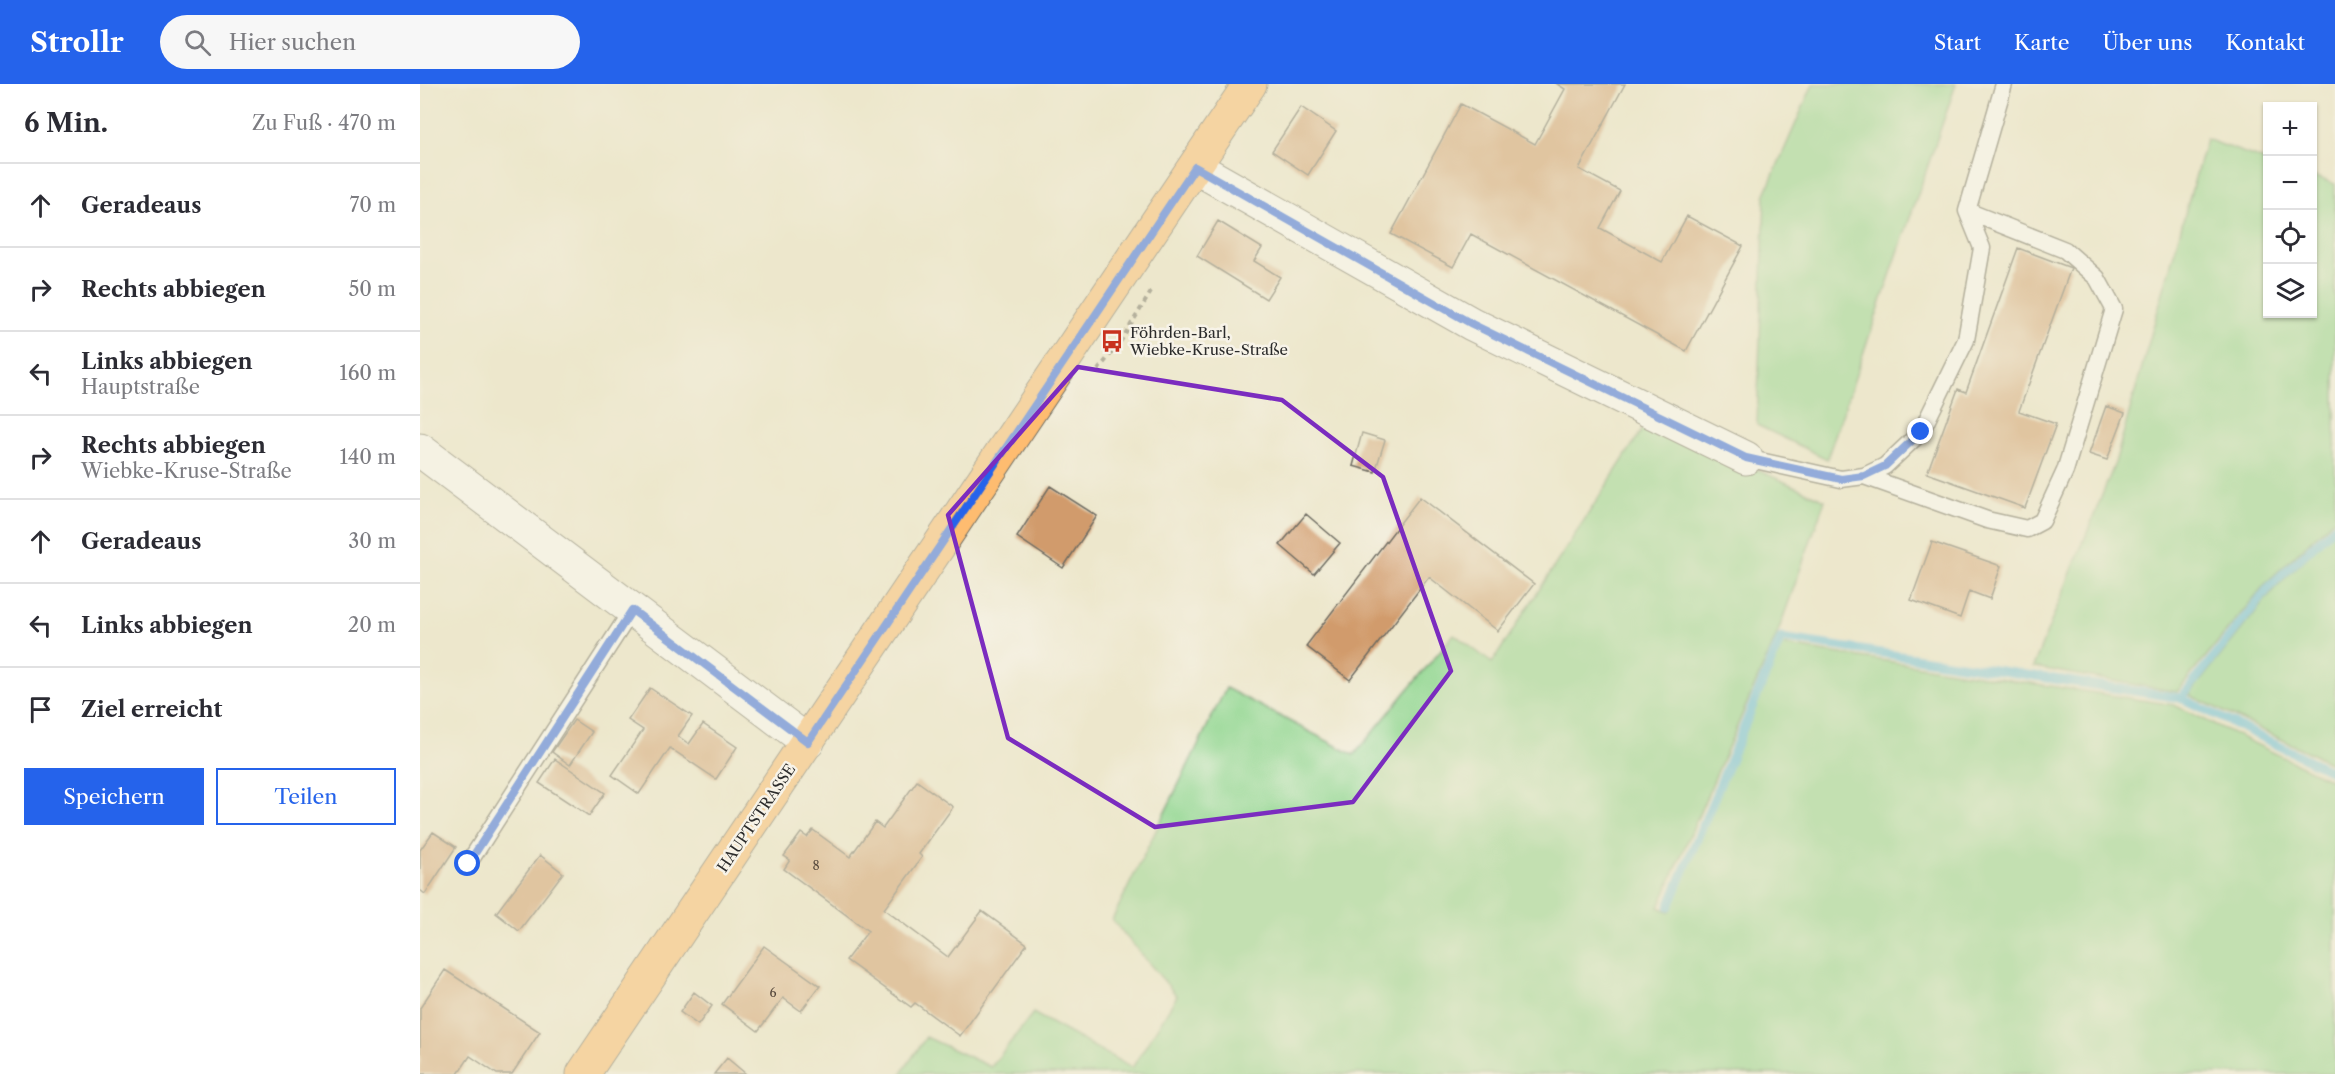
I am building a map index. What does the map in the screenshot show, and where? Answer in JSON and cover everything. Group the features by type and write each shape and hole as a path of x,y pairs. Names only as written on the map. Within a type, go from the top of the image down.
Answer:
{"main road":[{"name":"HAUPTSTRASSE","path":"583,1074 1250,84"}],"street":[{"path":"1195,167 1472,324 1746,458"},
{"path":"420,450 808,742"}],"lane":[{"path":"1746,458 1841,479 1864,476 1885,466 1921,432 1966,340 1982,248 1967,211 2004,84"},
{"path":"1864,476 1987,520 2027,528 2042,521 2065,471 2114,309 2097,278 2065,249 1967,211"},
{"path":"468,864 632,610"}],"highlighted area":[{"path":"1078,367 1282,400 1383,477 1451,671 1353,802 1155,827 1008,738 948,515"}],"green space":[{"path":"1813,84 1956,84 1827,459 1757,425 1765,194"},
{"path":"2206,139 2263,160 2263,318 2317,318 2317,177 2335,184 2335,518 2267,582 2177,692 2033,667 2115,463"},
{"path":"1648,421 1825,500 1778,632 1659,907 1670,912 1782,645 2174,705 2335,782 2335,1074 901,1074 926,1037 991,1067 1033,1013 1132,1068 1177,996 1112,920 1226,688 1354,755 1454,634 1492,663"},
{"path":"2335,530 2335,765 2189,695 2274,589"}],"building":[{"path":"1557,84 1625,84 1579,169 1620,191 1600,228 1662,262 1687,216 1743,246 1686,351 1471,234 1453,267 1391,234 1461,104 1535,144 1565,89"},
{"path":"1301,107 1336,131 1308,175 1272,151"},
{"path":"1218,221 1262,248 1254,261 1280,277 1266,299 1197,256"},
{"path":"2018,248 2071,268 2019,411 2056,424 2025,508 1927,473 1958,389 1966,392"},
{"path":"2106,406 2125,413 2107,460 2089,454"},
{"path":"1362,433 1385,440 1375,472 1353,466"},
{"path":"1050,486 1097,516 1063,568 1017,537"},
{"path":"1420,497 1534,584 1498,631 1429,577 1350,680 1306,646"},
{"path":"1306,514 1340,543 1314,574 1280,545"},
{"path":"1932,542 2001,566 1990,599 1969,591 1960,618 1911,600"},
{"path":"650,688 692,716 678,736 689,744 703,724 737,747 716,779 670,748 639,794 612,775 643,730 628,720"},
{"path":"574,720 592,732 570,765 552,752"},
{"path":"555,759 605,793 589,816 539,783"},
{"path":"917,781 953,807 919,854 922,857 884,909 948,957 982,911 1027,944 960,1036 915,1003 911,1007 846,960 868,931 784,869 790,860 784,856 801,833 807,837 813,830 850,857 875,822 883,828"},
{"path":"433,832 456,847 425,894 420,890 420,850"},
{"path":"540,855 563,873 519,931 496,913"},
{"path":"764,946 820,986 801,1011 783,998 758,1031 722,1004"},
{"path":"445,970 540,1032 512,1074 497,1074 470,1056 458,1074 420,1074 420,1008"},
{"path":"694,992 712,1006 698,1025 680,1012"},
{"path":"727,1058 746,1074 714,1074"}],"waterway":[{"path":"2335,526 2271,585 2181,698 2335,773"},
{"path":"1669,906 1781,638 2181,698"}],"place":[{"name":"Föhrden-Barl, Wiebke-Kruse-Straße","path":"1112,341"}],"route":[{"path":"468,864 632,610 808,742 1195,167 1472,324 1746,458 1841,479 1864,476 1885,466 1921,432"}]}
